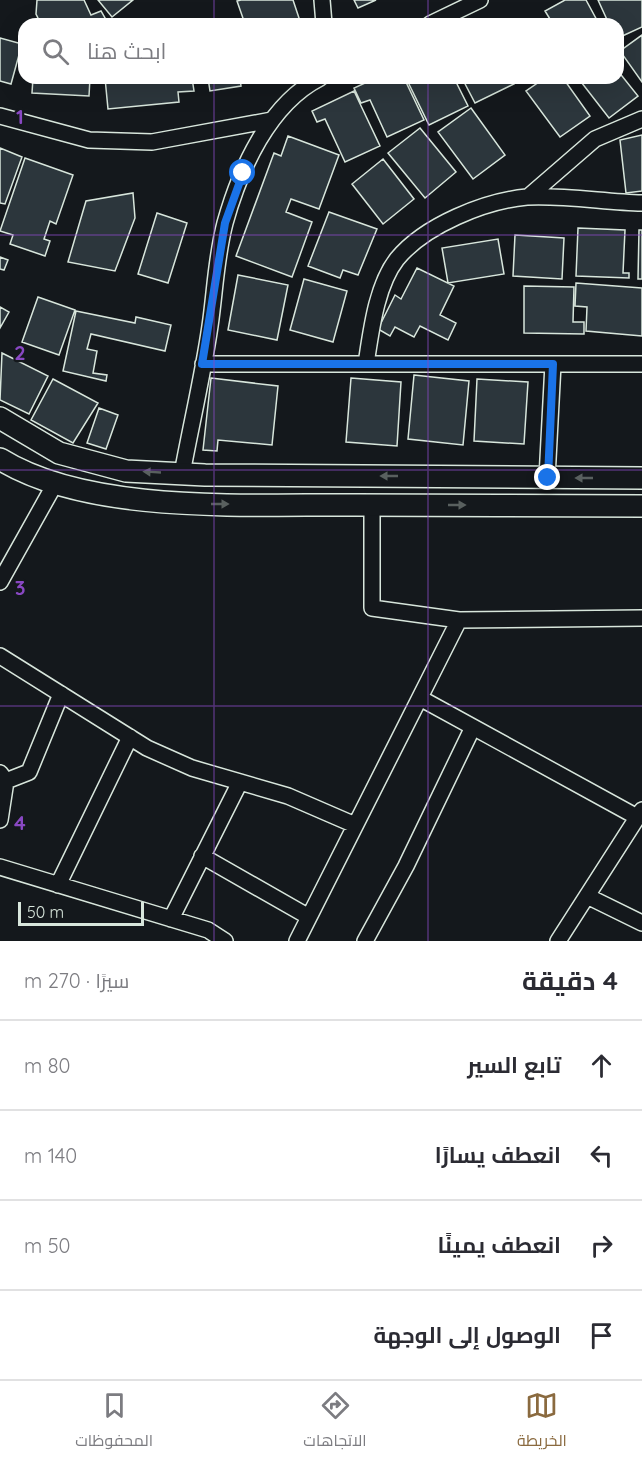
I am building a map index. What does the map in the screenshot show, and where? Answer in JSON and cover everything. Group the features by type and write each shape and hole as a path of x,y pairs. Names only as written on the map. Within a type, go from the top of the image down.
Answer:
{"main road":[{"path":"0,418 59,453 126,471 182,474 642,478"},
{"path":"0,459 56,482 118,498 203,504 642,506"}],"street":[{"path":"322,0 324,18"},
{"path":"442,18 480,0"},
{"path":"182,474 225,223 243,173 272,120 303,87 309,84"},
{"path":"0,116 89,140 142,141 272,120"},
{"path":"528,197 595,139 642,119"},
{"path":"366,364 374,308 397,260 428,233 478,206 528,197 642,203"},
{"path":"202,364 642,364"},
{"path":"548,478 553,364"},
{"path":"0,582 56,482"},
{"path":"372,505 372,608 459,620 642,618"},
{"path":"297,941 459,620"},
{"path":"0,656 147,748 192,768 288,795 355,825"},
{"path":"0,820 3,777 29,772 62,694"},
{"path":"420,698 640,814 589,897 558,941"},
{"path":"365,941 406,866 473,727"},
{"path":"58,885 130,737"},
{"path":"171,919 240,782"},
{"path":"202,856 309,917"},
{"path":"0,867 208,930 225,941"},
{"path":"589,897 642,923"}],"building":[{"path":"37,0 84,0 91,15 101,11 105,18 38,18"},
{"path":"98,0 133,0 112,17"},
{"path":"293,0 299,18 243,18 237,1"},
{"path":"354,0 376,0 358,8"},
{"path":"565,0 586,0 596,18 549,18 545,11"},
{"path":"598,0 642,0 642,27 624,35 624,18 606,18"},
{"path":"642,35 642,82 624,57 624,48"},
{"path":"0,38 18,43 18,59 11,84 0,81"},
{"path":"624,78 638,96 609,118 583,84 624,84"},
{"path":"33,84 90,84 89,96 32,93"},
{"path":"106,84 193,84 194,91 178,92 179,102 108,109"},
{"path":"209,84 241,84 241,86 210,91"},
{"path":"363,84 407,84 424,120 387,137 370,100 361,103 354,88"},
{"path":"409,84 457,84 468,106 429,125"},
{"path":"465,84 514,84 475,103"},
{"path":"536,84 567,84 590,116 560,137 526,91"},
{"path":"354,91 380,146 345,162 325,119 317,122 312,111"},
{"path":"471,108 505,155 473,179 438,132"},
{"path":"420,128 456,172 425,198 388,153"},
{"path":"642,135 642,191 626,193 620,140"},
{"path":"288,136 339,155 319,209 291,199 286,212 312,222 292,277 236,256 274,153 281,156"},
{"path":"0,148 22,157 5,204 0,203"},
{"path":"25,158 73,175 56,224 50,221 44,239 50,241 45,256 10,244 13,235 0,231"},
{"path":"383,159 414,199 383,224 352,184"},
{"path":"133,193 135,218 115,271 68,262 86,201"},
{"path":"329,212 377,229 358,275 343,270 340,278 308,266"},
{"path":"157,213 187,223 168,283 138,274"},
{"path":"578,228 625,230 623,273 629,273 629,278 576,276"},
{"path":"639,230 642,230 642,279 638,279"},
{"path":"515,235 564,238 562,279 513,276"},
{"path":"498,239 504,274 448,283 442,248"},
{"path":"0,257 8,260 4,270 0,269"},
{"path":"417,268 454,286 440,315 456,323 448,340 420,326 414,337 395,327 390,336 378,329 395,295 401,299"},
{"path":"238,275 288,285 277,340 228,330"},
{"path":"304,279 347,291 333,342 290,330"},
{"path":"576,283 642,288 642,336 586,331 587,307 575,306"},
{"path":"524,286 574,287 573,322 584,322 584,334 524,333"},
{"path":"38,297 75,310 59,355 22,342"},
{"path":"0,307 9,312 0,328"},
{"path":"76,311 135,323 136,317 171,325 165,351 91,334 87,349 97,351 93,373 107,375 106,381 63,371"},
{"path":"2,353 48,376 29,414 0,400"},
{"path":"414,375 469,381 463,445 408,439"},
{"path":"211,378 278,386 272,445 218,440 217,451 203,450"},
{"path":"351,378 401,382 397,446 346,442"},
{"path":"53,379 98,403 73,443 31,420"},
{"path":"477,379 528,382 524,444 474,441"},
{"path":"99,408 118,415 106,449 87,443"}],"route":[{"path":"243,173 225,223 202,364 553,364 548,478"}]}
